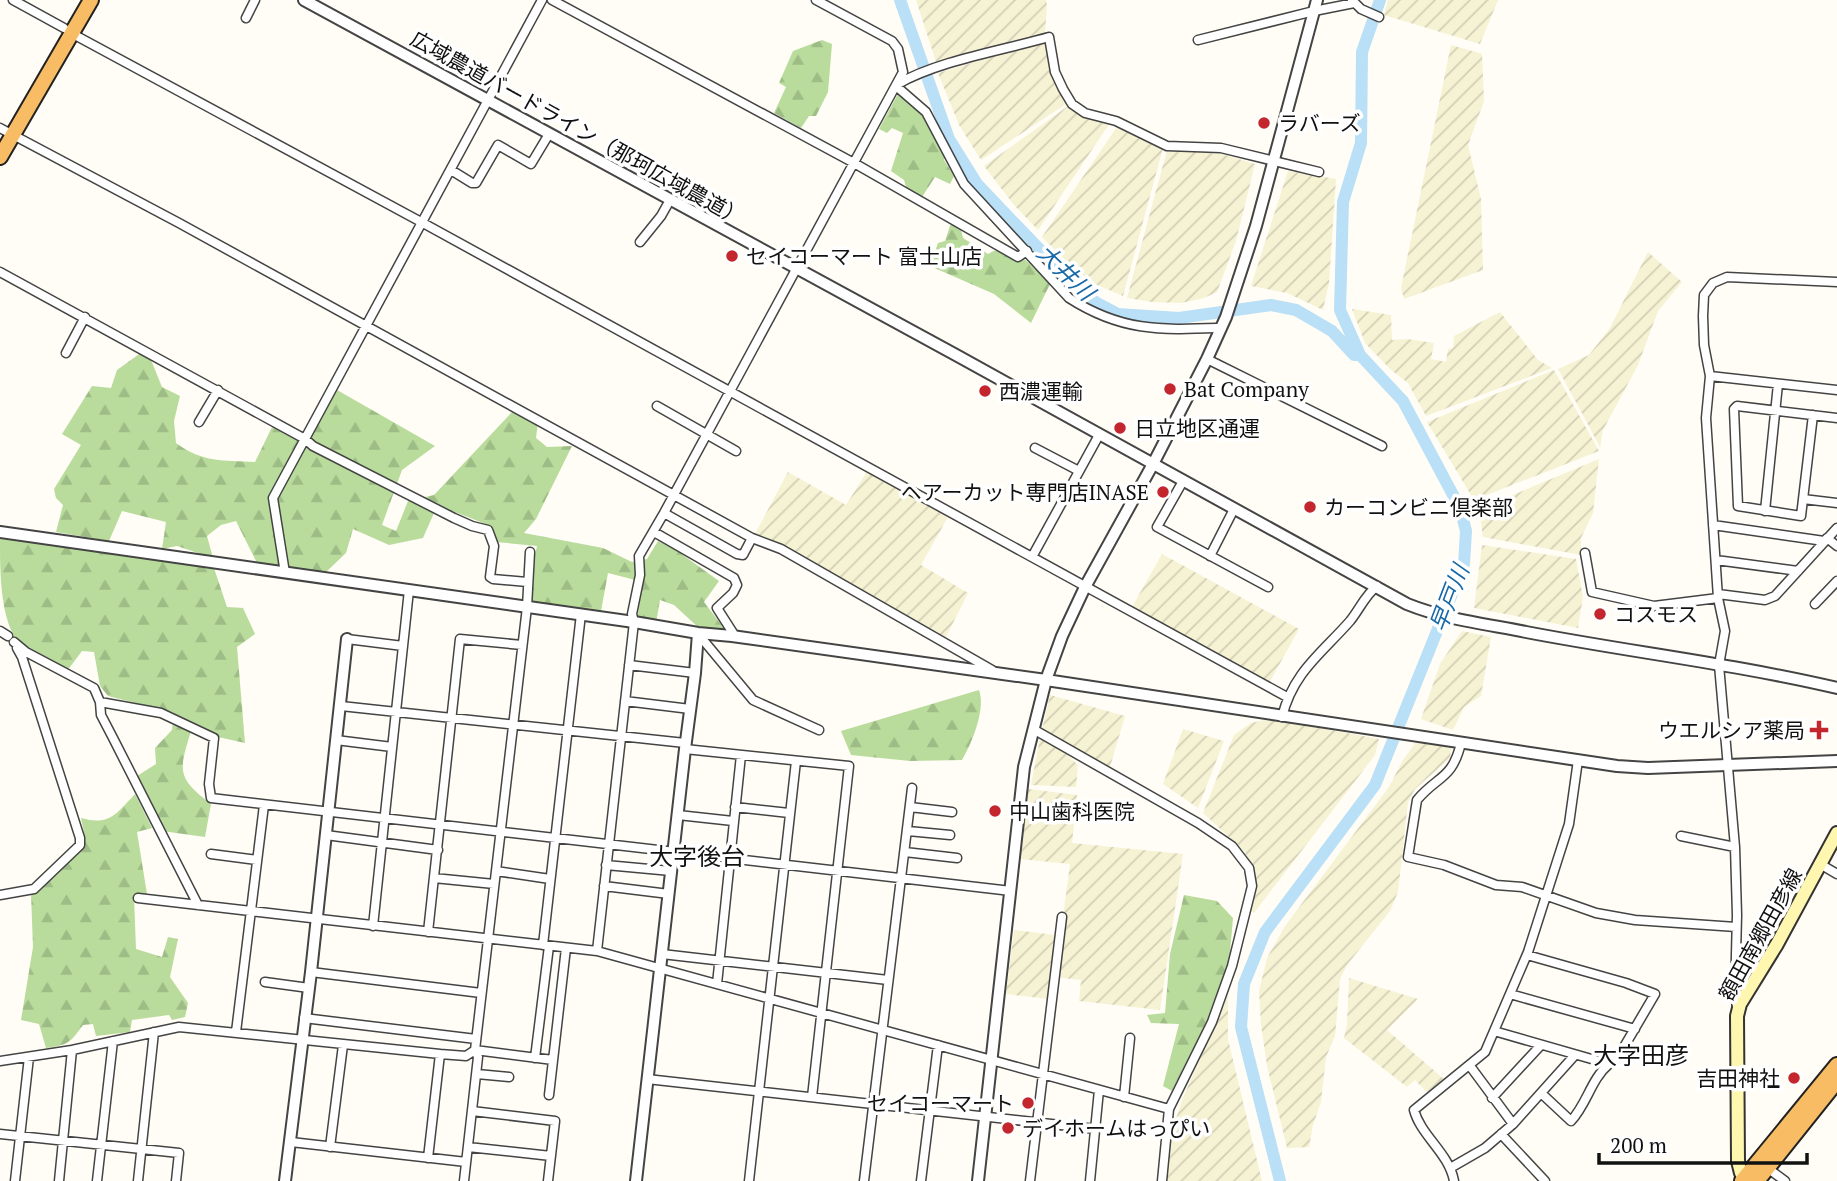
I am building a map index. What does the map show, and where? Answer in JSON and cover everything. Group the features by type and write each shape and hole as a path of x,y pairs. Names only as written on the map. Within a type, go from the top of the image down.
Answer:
{"highway":[{"path":"68,31 80,0"},
{"path":"0,157 5,133 68,31 91,0"},
{"path":"1762,1165 1837,1065"},
{"path":"1748,1180 1837,1081"}],"main road":[{"name":"額田南郷田彦線","path":"1748,1180 1738,1161 1738,1010 1837,833"}],"street":[{"path":"13,0 1287,697"},
{"path":"246,18 255,0"},
{"name":"広域農道バードライン（那珂広域農道）","path":"304,0 1407,604 1426,612 1574,641 1778,674 1837,688"},
{"path":"285,573 273,498 542,0"},
{"path":"552,0 853,163 1018,257 1027,251"},
{"path":"597,951 634,622 632,614 640,575 639,556 903,72 903,62 892,41 816,0"},
{"path":"1198,40 1315,5 1353,2 1379,17"},
{"path":"978,1181 1024,767 1046,680 1062,636 1086,587 1153,464 1223,323 1247,258 1315,5"},
{"path":"896,86 913,75 1049,37 1055,72 1063,89 1072,104 1085,113 1116,121 1167,146 1221,148 1319,172"},
{"path":"896,86 926,112 964,184 1069,299 1129,326 1178,330 1223,323"},
{"path":"5,133 366,326 752,538 781,549 990,670 1002,674"},
{"path":"451,170 476,183 498,145 531,164 549,134"},
{"path":"640,242 670,200"},
{"path":"0,272 218,390 313,446 454,518 488,530 494,547 490,577 527,582"},
{"path":"1738,1010 1735,994 1735,847 1720,665 1724,631 1718,596 1706,418 1710,376 1704,345 1704,295 1713,283 1727,278 1837,282"},
{"path":"66,353 85,317"},
{"path":"1207,359 1381,446"},
{"path":"1710,376 1837,390"},
{"path":"1765,510 1778,384"},
{"path":"200,422 218,390"},
{"path":"657,406 736,451"},
{"path":"1814,415 1801,516 1738,506 1734,409 1737,406 1776,411 1814,415 1837,418"},
{"path":"1032,557 1099,435"},
{"path":"1035,448 1079,471"},
{"path":"1183,481 1157,527 1268,587"},
{"path":"1803,499 1837,503"},
{"path":"1210,556 1234,509"},
{"path":"664,513 737,554 743,555 752,538"},
{"path":"1713,525 1825,539 1837,546"},
{"path":"1586,553 1592,592 1654,607 1718,596 1765,600 1775,596 1837,528"},
{"path":"0,532 581,614 634,622 697,637 732,636 1578,760 1643,768 1837,761"},
{"path":"654,532 734,578 737,585 733,593 717,608 732,636"},
{"path":"464,1181 477,1074 476,1039 527,607 530,552"},
{"path":"1716,559 1798,571"},
{"path":"1815,604 1837,581"},
{"path":"1282,717 1287,697 1304,668 1350,621 1377,586"},
{"path":"373,926 409,590"},
{"path":"535,1058 555,838 581,614"},
{"path":"636,1181 697,637"},
{"path":"697,637 704,641 753,700 819,730"},
{"path":"285,1181 347,639 403,646"},
{"path":"428,932 460,639 522,645"},
{"path":"0,895 34,889 80,845 22,657 14,642 26,652 94,688 100,702 101,715 198,905"},
{"path":"629,665 695,673"},
{"path":"625,701 690,709"},
{"path":"100,702 161,713 214,738 209,783 211,799 1011,891"},
{"path":"341,706 621,736 741,755 849,766 812,1097"},
{"path":"1033,729 1198,823 1232,846 1252,874 1252,886 1233,966 1212,1023 1169,1109 1162,1181"},
{"path":"336,740 392,747"},
{"path":"1461,743 1457,760 1450,772 1417,800 1408,857 1444,865 1496,885 1522,887 1596,913 1635,920 1737,927"},
{"path":"717,985 741,755"},
{"path":"1454,1181 1452,1167 1414,1110 1485,1052 1527,955 1569,824 1578,760"},
{"path":"749,1181 796,761"},
{"path":"864,1181 912,788"},
{"path":"236,1032 264,805"},
{"path":"735,807 789,813"},
{"path":"910,807 952,812"},
{"path":"678,815 733,821"},
{"path":"908,831 950,835"},
{"path":"326,835 438,850"},
{"path":"1681,836 1735,847"},
{"path":"905,852 957,858"},
{"path":"211,854 257,860"},
{"path":"1820,864 1837,874"},
{"path":"606,865 671,871"},
{"path":"496,872 551,879"},
{"path":"434,878 494,884"},
{"path":"604,886 669,894"},
{"path":"138,898 597,951 1169,1109"},
{"path":"1030,1181 1062,917"},
{"path":"550,1095 566,948"},
{"path":"662,954 888,980"},
{"path":"1527,955 1626,982 1655,994 1621,1052 1600,1072 1581,1111 1571,1121 1541,1093"},
{"path":"311,972 481,993"},
{"path":"265,982 309,988"},
{"path":"1510,994 1635,1029"},
{"path":"304,1018 476,1039"},
{"path":"0,1061 72,1050 179,1027 440,1054 466,1056 475,1050 553,1060"},
{"path":"1494,1031 1609,1064"},
{"path":"138,1181 154,1032"},
{"path":"1124,1097 1130,1038"},
{"path":"97,1181 113,1041"},
{"path":"330,1147 343,1045"},
{"path":"922,1181 938,1045"},
{"path":"1492,1098 1541,1045"},
{"path":"59,1181 72,1050"},
{"path":"428,1158 440,1054"},
{"path":"1452,1167 1485,1148 1513,1124 1574,1055"},
{"path":"15,1181 29,1057"},
{"path":"1470,1066 1513,1124"},
{"path":"477,1074 509,1077"},
{"path":"647,1079 1096,1129"},
{"path":"1090,1181 1099,1090"},
{"path":"472,1111 555,1121 548,1181"},
{"path":"0,1134 179,1153 176,1181"},
{"path":"1501,1134 1545,1181"},
{"path":"290,1142 466,1163"},
{"path":"468,1147 551,1156"},
{"path":"1762,1165 1786,1181"}],"shaded area":[{"path":"916,0 1046,0 1045,33 936,62"},
{"path":"1388,0 1498,0 1480,44 1384,15"},
{"path":"1045,41 1055,83 1066,104 981,160 959,125 938,73"},
{"path":"1451,45 1482,54 1484,101 1468,145 1481,199 1483,270 1404,299 1401,288"},
{"path":"1068,106 1084,117 1110,123 1038,230 1014,205 984,166"},
{"path":"1117,127 1163,148 1123,296 1095,284 1075,270 1042,237"},
{"path":"1167,150 1222,154 1255,164 1236,241 1217,292 1181,303 1127,298"},
{"path":"1288,171 1336,179 1329,283 1323,310 1287,293 1251,286"},
{"path":"1648,252 1682,282 1658,311 1638,365 1603,430 1600,447 1558,369 1589,355 1610,328"},
{"path":"1352,309 1391,315 1392,340 1434,343 1431,359 1446,362 1448,349 1453,348 1454,336 1500,312 1538,360 1552,368 1426,416 1408,383 1365,343"},
{"path":"1554,370 1599,451 1474,500 1427,422"},
{"path":"1599,459 1593,513 1581,538 1581,555 1483,537 1479,509"},
{"path":"868,470 949,515 921,565 968,593 945,639 783,546 755,534 788,472 846,505"},
{"path":"1482,545 1576,559 1583,597 1578,628 1474,608"},
{"path":"1162,554 1299,629 1269,683 1132,607"},
{"path":"1462,631 1491,637 1481,696 1464,707 1453,730 1421,719 1440,664"},
{"path":"1050,695 1125,716 1110,767 1042,730"},
{"path":"1264,720 1379,739 1375,755 1254,913 1250,911 1256,875 1244,851 1203,813 1234,735 1251,723"},
{"path":"1183,729 1224,741 1198,808 1163,784"},
{"path":"1040,738 1064,752 1078,765 1076,787 1031,785"},
{"path":"1416,742 1452,745 1450,758 1415,789 1408,802 1398,892 1390,911 1347,965 1340,979 1335,1036 1326,1057 1321,1102 1309,1147 1287,1148 1267,1066 1261,1025 1259,991 1267,958 1285,926 1389,787"},
{"path":"1028,789 1077,795 1072,843 1183,854 1160,1010 1079,1001 1081,980 1055,977 1070,864 1020,859"},
{"path":"1014,930 1055,935 1049,999 1006,994"},
{"path":"1349,978 1418,999 1387,1030 1444,1079 1427,1092 1415,1080 1407,1087 1344,1038"},
{"path":"1228,995 1228,1039 1262,1181 1164,1181 1167,1146 1182,1100"}],"green space":[{"path":"822,40 832,44 828,92 816,116 809,116 801,128 774,113 786,87 779,83 793,51"},
{"path":"899,92 923,113 946,154 944,160 954,176 950,184 935,177 922,197 907,190 904,180 891,171 903,133 892,128 887,133 879,129"},
{"path":"951,223 961,230 963,238 988,254 1006,250 1022,257 1050,284 1031,323 994,294 930,266 938,243 945,241"},
{"path":"142,352 151,360 162,387 180,396 174,421 176,443 204,457 255,462 273,425 305,444 337,390 435,446 402,470 382,525 396,531 408,501 434,495 513,411 538,422 536,438 547,447 572,446 536,519 524,533 603,548 632,562 647,559 658,541 676,550 719,581 704,602 726,631 699,628 674,605 660,600 656,623 637,619 643,582 608,573 601,611 530,603 530,577 537,546 496,542 491,526 447,509 434,513 423,538 389,545 353,529 346,553 324,574 258,565 236,521 221,525 207,536 213,558 177,546 162,549 166,522 122,511 109,541 56,532 63,505 56,498 54,489 81,445 62,434 92,386 111,388 117,370"},
{"path":"12,536 213,565 227,607 243,608 255,634 237,647 245,743 191,731 184,755 183,772 186,780 211,804 205,837 162,831 137,776 156,764 155,748 172,730 174,713 108,696 100,686 94,652 82,651 67,671 34,653 16,639 4,605 0,564 0,539"},
{"path":"979,690 979,716 974,735 962,760 910,761 851,755 841,731"},
{"path":"135,794 152,828 137,832 147,894 134,897 136,949 162,957 168,937 178,939 170,977 188,1003 185,1017 172,1020 169,1015 132,1020 130,1032 96,1036 93,1024 83,1025 68,1042 46,1048 39,1024 21,1020 33,947 31,894 83,847 85,837 81,818 99,820 112,817"},
{"path":"1184,895 1217,901 1233,918 1229,964 1207,1020 1172,1091 1163,1086 1179,1024 1151,1023 1147,1015 1165,1013 1170,954"}],"waterway":[{"name":"大井川","path":"900,0 949,139 977,184 1068,279 1097,303 1118,314 1179,318 1271,305 1296,310 1332,331 1354,355 1359,355"},
{"name":"早戸川","path":"1280,1181 1241,1027 1244,984 1265,932 1375,785 1464,564 1466,531 1460,508 1403,401 1360,355 1340,310 1343,202 1361,143 1362,52 1380,0"}],"place":[{"name":"ラバーズ","path":"1264,123"},
{"name":"セイコーマート 富士山店","path":"732,256"},
{"name":"Bat Company","path":"1170,389"},
{"name":"西濃運輸","path":"985,391"},
{"name":"日立地区通運","path":"1120,428"},
{"name":"ヘアーカット専門店INASE","path":"1163,492"},
{"name":"カーコンビニ倶楽部","path":"1310,507"},
{"name":"コスモス","path":"1600,614"},
{"name":"ウエルシア薬局","path":"1819,730"},
{"name":"中山歯科医院","path":"995,811"},
{"name":"吉田神社","path":"1794,1078"},
{"name":"セイコーマート","path":"1028,1103"},
{"name":"デイホームはっぴい","path":"1008,1128"}],"district":[{"name":"大字後台","path":"697,856"},
{"name":"大字田彦","path":"1641,1055"}]}
